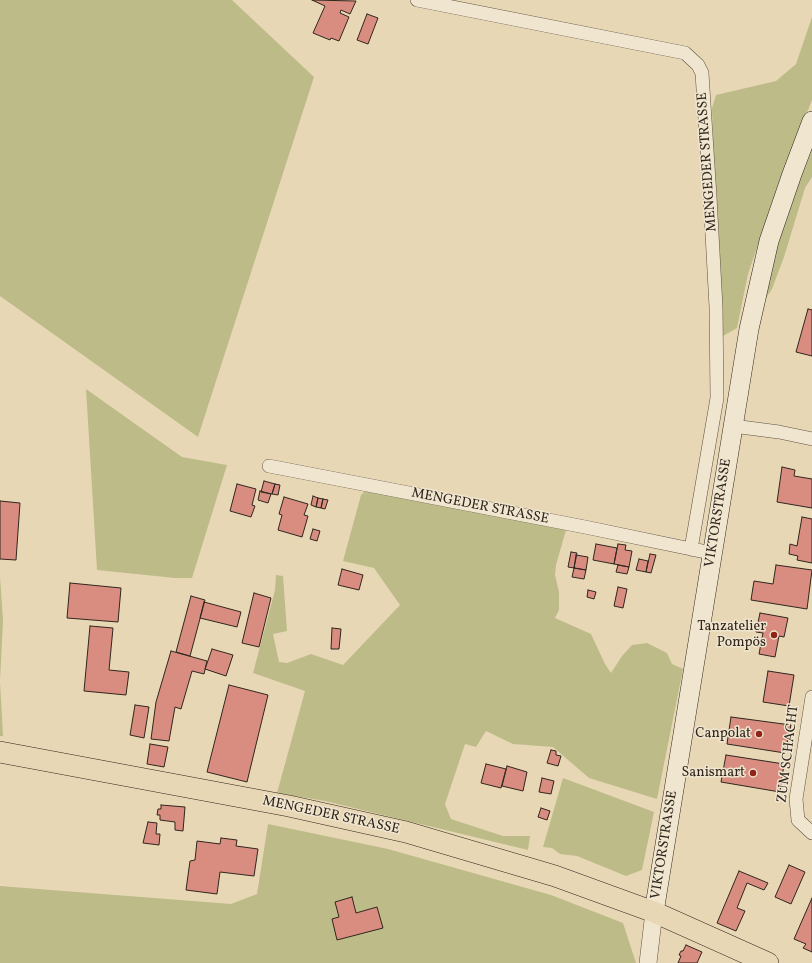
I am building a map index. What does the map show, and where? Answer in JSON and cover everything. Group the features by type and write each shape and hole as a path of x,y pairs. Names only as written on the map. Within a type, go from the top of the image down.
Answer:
{"main road":[{"name":"VIKTORSTRASSE","path":"654,912 749,329 769,241 812,121"},
{"name":"MENGEDER STRASSE","path":"0,752 289,806 406,832 555,876 654,912 768,963"}],"street":[{"name":"MENGEDER STRASSE","path":"416,0 685,53 698,65 702,73 710,197 716,308 717,398 691,549"},
{"path":"733,426 779,432 812,439"},
{"name":"MENGEDER STRASSE","path":"269,466 712,553"},
{"name":"ZUM SCHACHT","path":"812,697 796,799 798,820 812,833"},
{"path":"648,963 654,912"}],"shaded area":[{"path":"0,0 232,0 314,77 198,437 0,296"},
{"path":"812,17 812,100 774,198 748,274 737,328 723,336 715,221 712,108 716,95 776,81 796,64"},
{"path":"812,139 812,177 805,188 784,257 772,289 764,301 773,244"},
{"path":"86,389 182,457 227,465 192,578 175,578 97,570"},
{"path":"365,491 566,530 556,565 555,575 559,592 559,610 555,618 591,634 605,664 611,673 622,656 632,645 647,643 667,653 672,664 683,669 657,799 589,778 553,747 513,744 486,731 476,747 465,744 445,804 451,819 503,836 530,836 528,850 325,801 277,793 305,691 253,673 275,590 276,575 283,576 287,631 273,634 279,662 287,663 311,654 343,665 400,605 374,568 343,561 361,495"},
{"path":"0,576 3,621 0,681"},
{"path":"0,681 3,736 0,736"},
{"path":"563,778 654,812 642,870 626,876 577,856 560,854 552,848 543,847"},
{"path":"268,824 388,849 551,895 623,923 636,963 0,963 0,886 231,904 257,894"}],"building":[{"path":"312,0 356,1 350,14 341,10 340,13 349,17 339,41 331,38 330,40 313,33 325,6"},
{"path":"367,14 378,18 368,44 357,40"},
{"path":"808,309 812,310 812,356 796,352"},
{"path":"782,467 795,470 794,476 812,479 812,508 777,502"},
{"path":"264,481 275,484 272,494 261,492"},
{"path":"237,484 256,489 252,505 255,506 251,517 230,511"},
{"path":"275,484 280,485 278,495 272,494"},
{"path":"260,491 271,494 268,503 258,500"},
{"path":"313,496 318,498 316,507 311,505"},
{"path":"284,497 308,504 304,515 308,516 302,537 278,530 282,515 279,514"},
{"path":"318,498 323,499 321,508 316,507"},
{"path":"323,499 328,500 325,509 321,508"},
{"path":"0,501 20,503 16,560 0,559"},
{"path":"802,517 812,519 812,563 797,560 798,556 789,554 790,544 797,546"},
{"path":"313,529 320,531 317,541 310,539"},
{"path":"596,544 617,548 614,564 593,560"},
{"path":"618,544 626,545 625,550 632,551 629,567 614,564"},
{"path":"571,552 577,553 574,568 568,567"},
{"path":"650,554 656,555 651,573 646,572"},
{"path":"576,555 588,557 586,570 574,568"},
{"path":"639,559 648,561 646,572 636,570"},
{"path":"618,565 629,567 627,574 616,572"},
{"path":"776,565 812,570 807,609 751,600 754,581 773,584"},
{"path":"574,568 586,570 584,579 572,577"},
{"path":"342,569 363,575 359,590 338,585"},
{"path":"70,583 121,588 118,622 67,618"},
{"path":"618,587 627,589 623,608 614,606"},
{"path":"588,590 596,592 594,599 587,597"},
{"path":"254,593 271,598 259,647 242,643"},
{"path":"191,596 205,600 190,656 176,652"},
{"path":"204,602 241,612 237,627 200,618"},
{"name":"Tanzatelier Pompös","path":"760,613 788,618 784,637 779,636 775,657 759,654 763,633 756,632"},
{"path":"90,626 113,628 109,670 129,672 126,695 84,691"},
{"path":"332,628 341,629 339,649 331,649"},
{"path":"212,649 233,655 226,676 205,669"},
{"path":"171,651 207,661 204,674 192,671 181,709 175,707 169,741 151,739 156,702"},
{"path":"768,671 794,675 789,706 763,702"},
{"path":"229,685 268,695 247,782 207,772"},
{"path":"135,705 149,707 144,738 130,735"},
{"name":"Canpolat","path":"731,717 791,725 785,753 727,744"},
{"path":"150,744 168,747 164,767 147,764"},
{"path":"551,750 556,751 556,755 561,756 558,766 547,763"},
{"name":"Sanismart","path":"726,755 784,764 780,792 721,782"},
{"path":"486,764 506,769 501,788 481,783"},
{"path":"507,766 527,772 523,791 502,786"},
{"path":"542,778 554,781 551,794 539,792"},
{"path":"161,805 185,807 183,831 175,830 175,822 160,820 160,815 157,815 158,809 161,809"},
{"path":"541,808 550,811 547,820 538,817"},
{"path":"148,822 157,823 156,834 160,834 159,845 143,843"},
{"path":"221,838 237,840 236,846 258,849 254,876 220,872 217,894 186,890 190,861 195,860 197,841 220,844"},
{"path":"789,865 805,872 791,904 775,897"},
{"path":"739,871 768,883 764,890 747,883 737,908 745,911 736,931 717,923"},
{"path":"352,897 356,913 377,907 383,928 337,940 332,919 339,917 335,902"},
{"path":"812,898 812,952 803,948 806,944 794,939"},
{"path":"686,945 702,952 697,963 678,963 681,956 679,955"}],"place":[{"name":"Tanzatelier Pompös","path":"774,635"},
{"name":"Canpolat","path":"759,734"},
{"name":"Sanismart","path":"753,773"}]}
